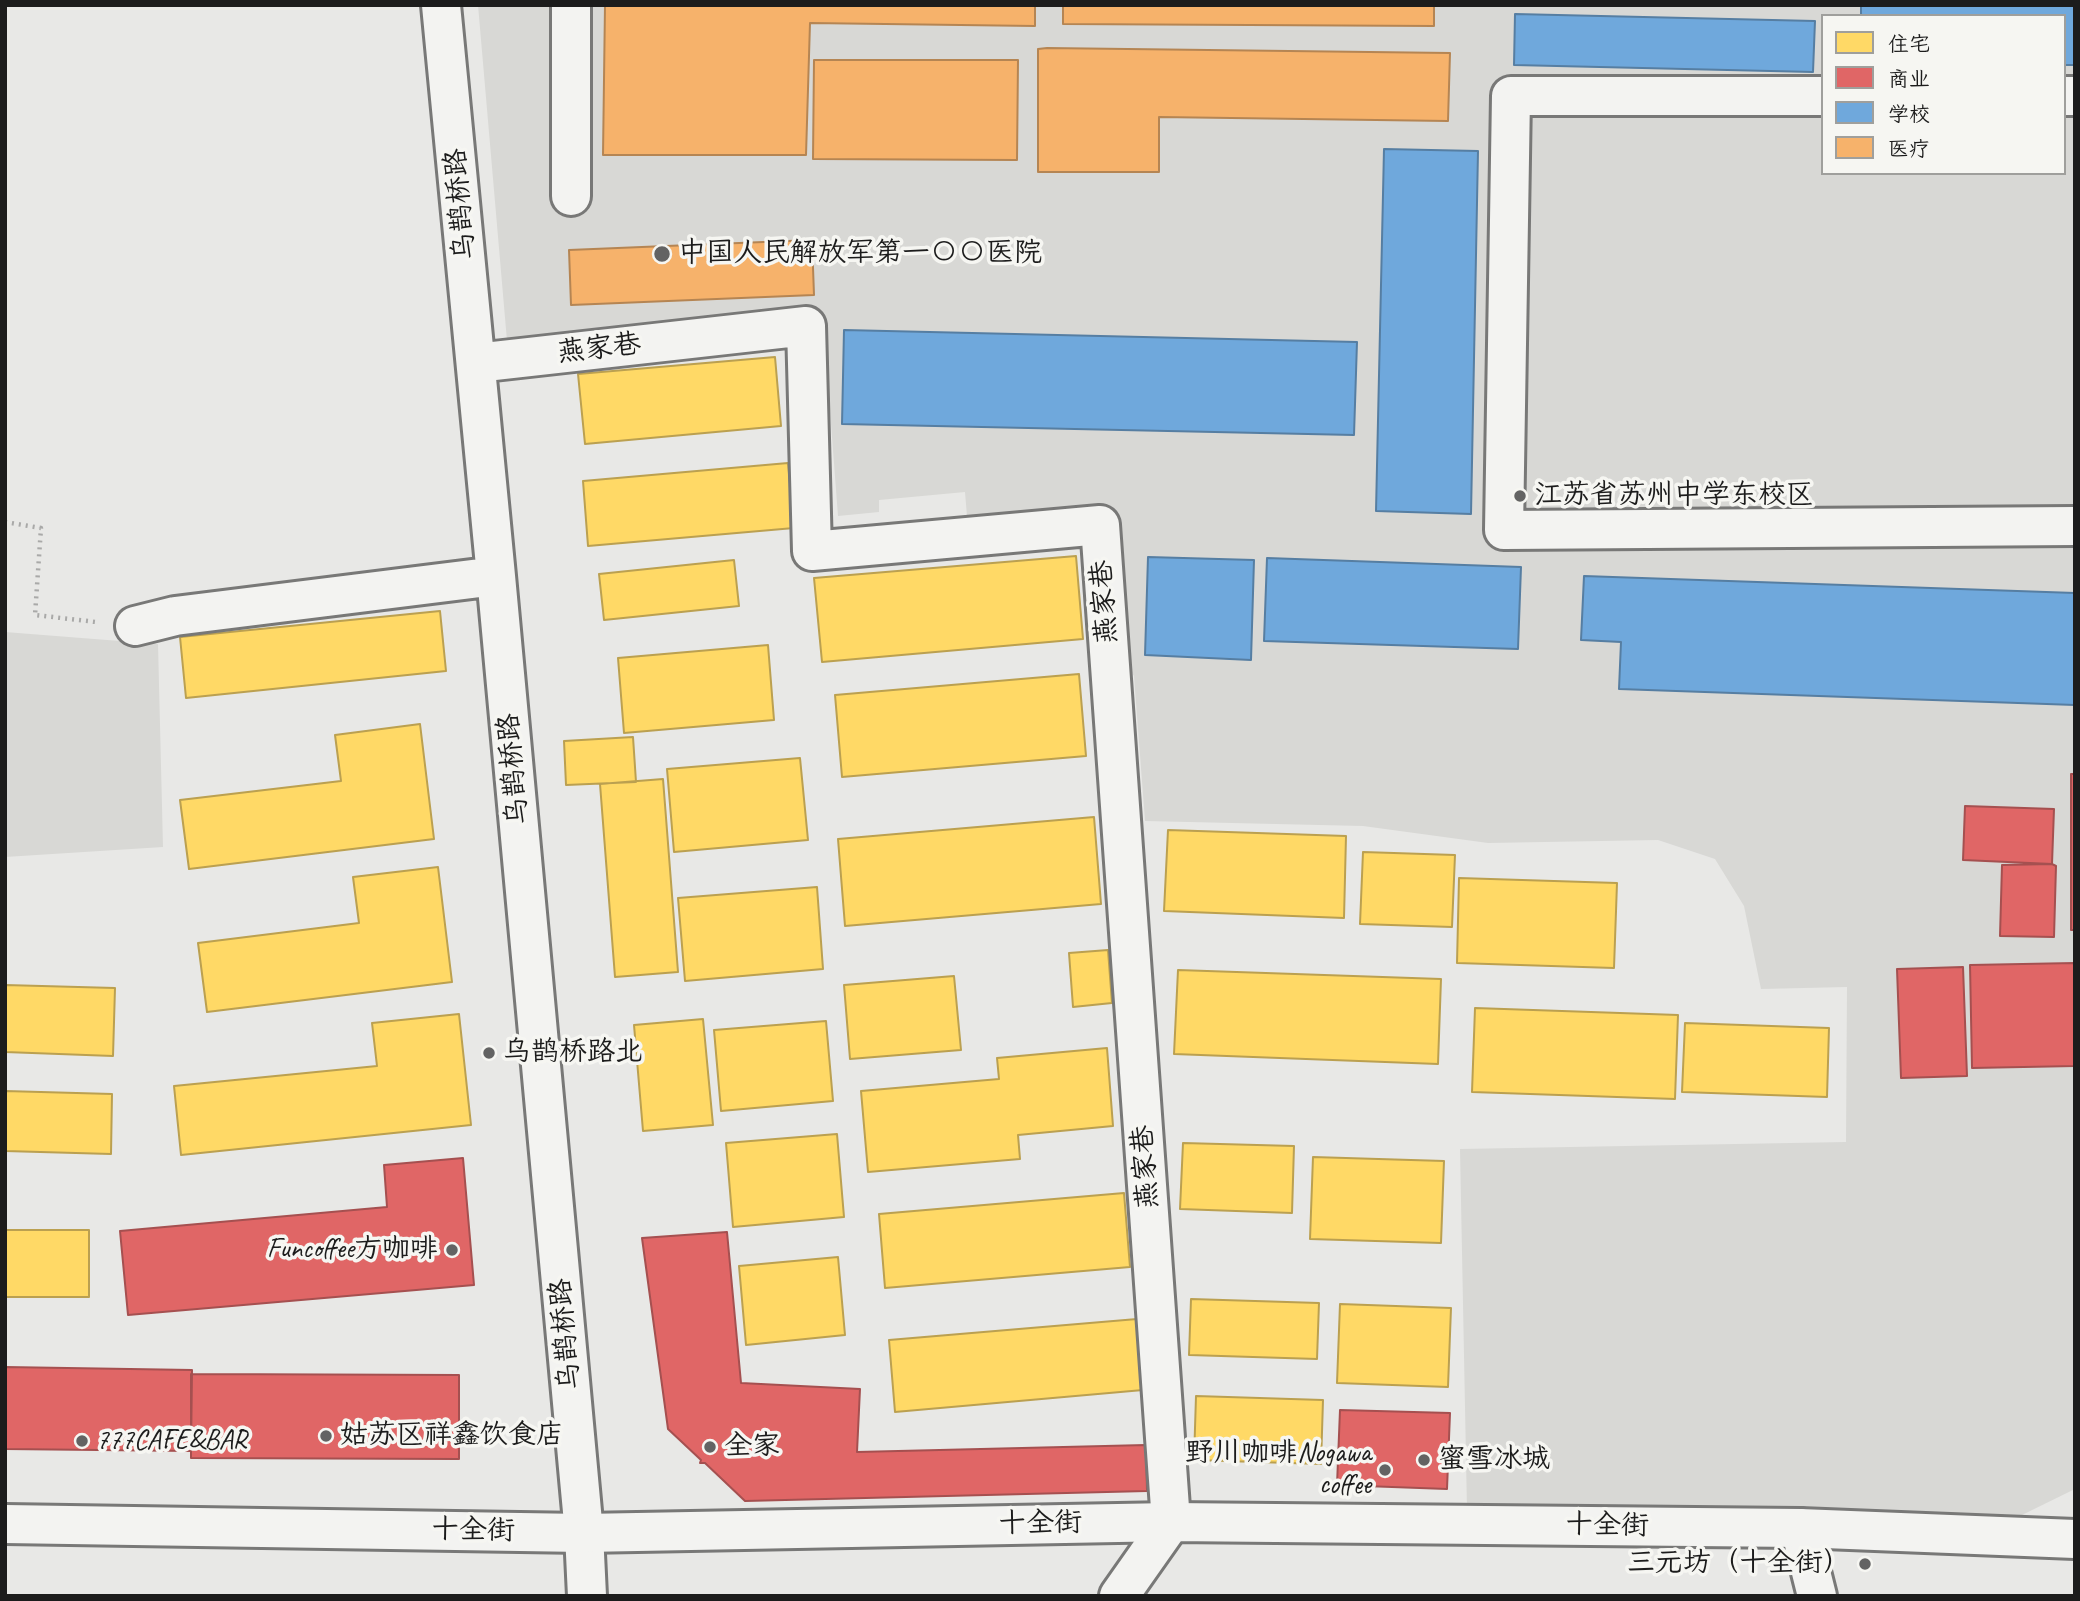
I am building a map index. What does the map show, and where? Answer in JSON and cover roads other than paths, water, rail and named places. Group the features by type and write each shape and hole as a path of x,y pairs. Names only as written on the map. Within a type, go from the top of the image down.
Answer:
{"street":[{"name":"乌鹊桥路","path":"441,5 584,1533 587,1596"},
{"path":"571,5 571,196"},
{"path":"1821,96 1511,96 1504,530 2075,526"},
{"name":"燕家巷","path":"476,363 806,326 812,551 1100,526 1171,1522"},
{"path":"135,626 175,616 496,576"},
{"path":"1119,1596 1171,1522"},
{"name":"十全街","path":"5,1524 584,1533 1171,1522 1800,1528 2075,1539"},
{"path":"1800,1528 1817,1596"}],"place":[{"name":"中国人民解放军第一〇〇医院","path":"662,254"},
{"name":"江苏省苏州中学东校区","path":"1520,496"},
{"name":"乌鹊桥路北","path":"489,1053"},
{"name":"Funcoffee方咖啡","path":"452,1250"},
{"name":"姑苏区祥鑫饮食店","path":"326,1436"},
{"name":"777CAFE&BAR","path":"82,1441"},
{"name":"全家","path":"710,1447"},
{"name":"蜜雪冰城","path":"1424,1460"},
{"name":"野川咖啡Nogawa coffee","path":"1385,1470"},
{"name":"三元坊（十全街）","path":"1865,1564"}]}
